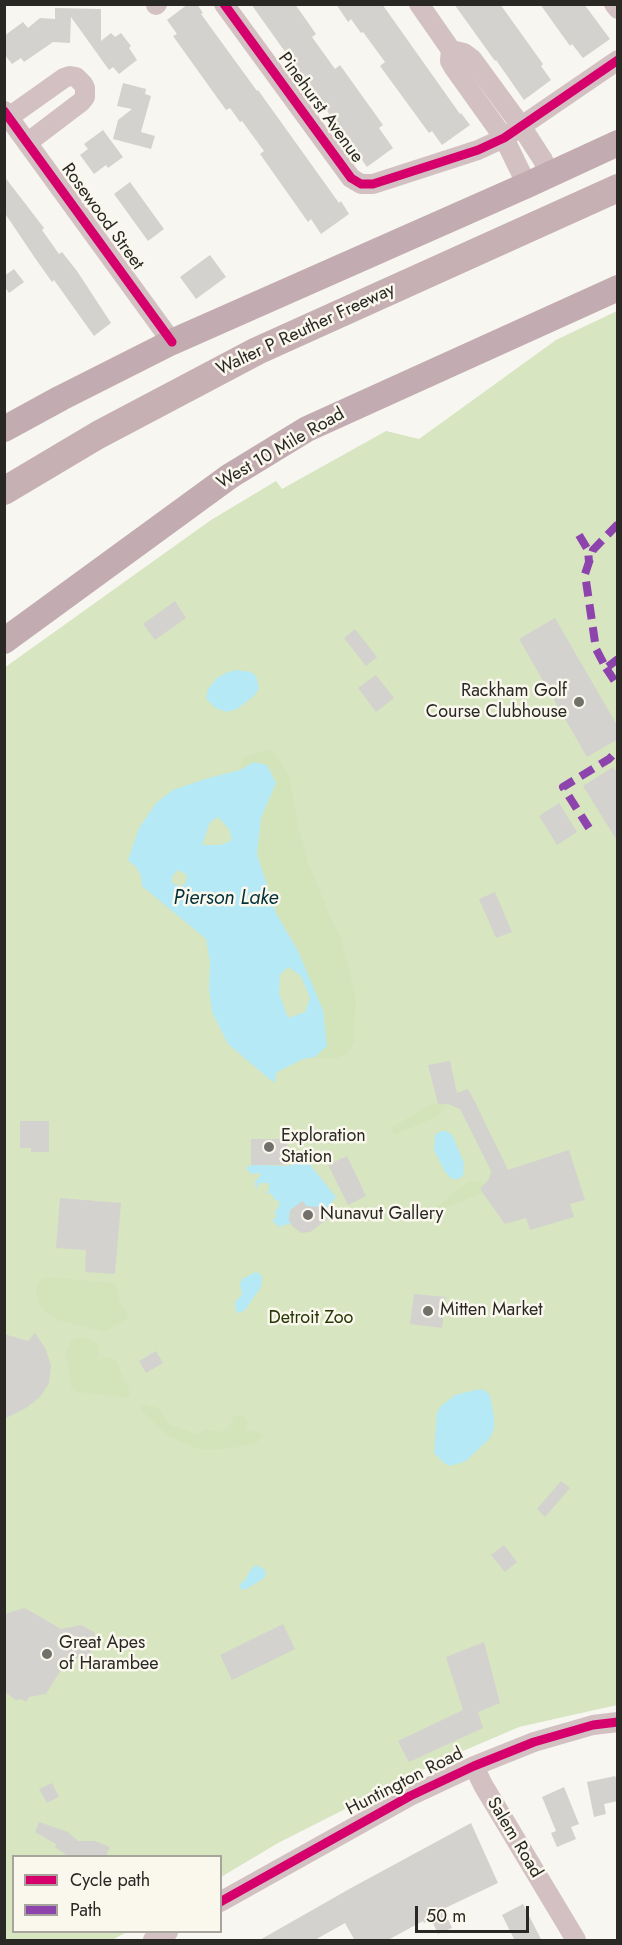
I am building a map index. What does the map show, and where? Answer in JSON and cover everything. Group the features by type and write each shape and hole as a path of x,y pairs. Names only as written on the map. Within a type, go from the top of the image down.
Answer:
{"highway":[{"name":"Walter P Reuther Freeway","path":"4,491 107,430 257,351 618,188"}],"main road":[{"path":"4,429 172,342 538,180 618,142"},
{"name":"West 10 Mile Road","path":"4,641 230,476 308,429 618,288"}],"street":[{"name":"Pinehurst Avenue","path":"224,4 351,178 361,184 374,184 468,153 512,132"},
{"path":"419,4 451,50 450,61 454,68 512,132 543,160 538,180"},
{"path":"614,4 618,9"},
{"path":"512,132 618,60"},
{"path":"7,114 64,78 76,77 83,84 85,97 81,102 27,143"},
{"name":"Rosewood Street","path":"7,114 172,342"},
{"name":"Huntington Road","path":"222,1901 410,1796 474,1766 534,1742 593,1725 618,1722"},
{"name":"Salem Road","path":"474,1766 576,1941"},
{"path":"153,1941 166,1933"}],"green space":[{"name":"Detroit Zoo","path":"617,311 617,1705 519,1727 442,1760 278,1843 222,1876 222,1855 12,1855 12,1933 125,1933 112,1940 5,1940 4,668 211,520 276,481 282,489 386,431 419,439 556,340"},
{"path":"267,750 275,753 289,776 308,862 333,924 340,935 356,999 354,1042 349,1051 333,1059 315,1057 327,1046 298,951 276,913 257,854 261,819 276,783 240,770 242,758"},
{"path":"433,1104 448,1104 437,1117 394,1135 391,1128"},
{"path":"481,1181 485,1184 480,1189 483,1193 430,1214 428,1209 443,1202 463,1185"},
{"path":"49,1277 115,1283 120,1303 129,1318 104,1332 57,1320 46,1312 38,1302 36,1294 39,1281"},
{"path":"84,1336 97,1344 100,1349 97,1361 104,1357 116,1361 129,1390 130,1394 127,1398 78,1392 71,1389 66,1353 71,1340"},
{"path":"144,1404 158,1408 169,1424 196,1434 206,1430 220,1432 229,1427 234,1416 243,1415 248,1422 246,1430 265,1434 257,1442 233,1448 207,1450 194,1448 167,1435 140,1409"}],"water":[{"path":"235,670 251,672 256,676 259,688 255,695 237,709 226,712 214,707 206,698 208,689 217,678"},
{"name":"Pierson Lake","path":"254,762 267,765 276,783 261,818 257,854 276,913 298,951 323,1010 327,1046 315,1057 303,1059 277,1072 274,1083 228,1044 212,1012 209,989 210,962 206,939 142,886 137,868 128,860 139,828 156,803 173,790 240,770","holes":["218,817 229,829 232,840 221,845 202,845 210,822","177,870 186,874 187,880 182,887 172,883 172,877","288,967 301,976 310,998 305,1012 288,1018 279,993 280,975"]},
{"path":"441,1131 452,1135 464,1163 463,1176 458,1179 452,1179 445,1172 434,1150 435,1135"},
{"path":"303,1156 336,1197 325,1211 320,1207 308,1209 303,1201 290,1210 291,1224 278,1228 273,1220 280,1201 275,1200 271,1193 266,1194 269,1190 269,1183 259,1183 256,1190 255,1182 261,1175 252,1174 247,1167 251,1165 289,1166"},
{"path":"256,1272 262,1279 261,1287 245,1310 239,1313 236,1311 235,1302 242,1295 240,1284 242,1279"},
{"path":"480,1389 486,1391 490,1396 494,1428 490,1438 466,1461 450,1466 434,1453 437,1413 441,1406 455,1395"},
{"path":"256,1565 264,1569 266,1574 263,1579 244,1590 241,1589 239,1585"}],"building":[{"path":"188,4 197,4 203,13 201,14 349,214 321,234 311,219 308,222 260,154 264,151 242,121 240,122 230,108 226,110 173,36 177,34 167,20"},
{"path":"251,4 295,4 316,34 312,37 335,69 340,65 383,125 379,128 393,148 367,167"},
{"path":"336,4 382,4 470,125 442,145 432,131 429,133 380,66 385,62 363,32 361,33 351,19 348,22"},
{"path":"454,4 500,4 543,64 541,66 551,80 524,100"},
{"path":"540,4 584,4 610,39 583,58 572,44 570,46"},
{"path":"55,8 101,9 101,41 111,33 115,37 121,33 131,46 129,48 137,60 119,74 113,67 109,70 71,17 70,43 53,42 24,62 21,58 12,64 4,54 4,36 23,22 28,28 40,18 55,19"},
{"path":"123,83 146,89 145,94 151,96 141,132 155,136 151,149 113,139 118,120 132,109 117,106"},
{"path":"103,130 123,157 108,168 106,165 94,174 80,155 88,149 84,144"},
{"path":"4,176 44,228 42,230 59,254 62,252 77,271 111,323 94,336 54,280 52,282 4,212"},
{"path":"130,182 164,229 148,241 114,194"},
{"path":"210,255 226,277 196,299 180,277"},
{"path":"14,269 24,282 9,293 4,286 4,276"},
{"path":"175,601 186,618 155,640 143,624"},
{"name":"Rackham Golf Course Clubhouse","path":"555,618 618,727 618,739 587,757 519,639"},
{"path":"355,629 377,657 366,666 344,638"},
{"path":"376,675 394,698 376,712 358,688"},
{"path":"613,767 618,774 618,842 583,786"},
{"path":"559,803 577,832 557,845 539,816"},
{"path":"495,892 512,932 496,938 479,899"},
{"path":"450,1061 457,1093 468,1089 508,1170 569,1150 585,1200 570,1204 574,1217 530,1230 526,1218 505,1224 480,1189 489,1179 491,1171 460,1109 448,1104 438,1104 428,1065"},
{"path":"20,1121 49,1121 49,1152 31,1152 31,1148 20,1148"},
{"name":"Exploration Station","path":"251,1139 287,1139 288,1165 251,1165"},
{"path":"347,1156 366,1196 348,1205 328,1165"},
{"path":"60,1198 121,1203 115,1274 85,1272 86,1250 56,1248"},
{"name":"Nunavut Gallery","path":"303,1201 306,1206 320,1207 325,1211 328,1219 310,1232 302,1233 289,1221 290,1210"},
{"name":"Mitten Market","path":"414,1294 446,1297 442,1328 410,1324"},
{"path":"35,1333 45,1348 51,1365 49,1383 40,1397 26,1408 4,1419 4,1334 28,1341"},
{"path":"156,1351 163,1363 146,1373 139,1361"},
{"path":"561,1481 570,1488 545,1517 537,1509"},
{"path":"504,1545 517,1562 505,1572 491,1555"},
{"name":"Great Apes of Harambee","path":"25,1608 61,1629 81,1625 94,1632 96,1642 88,1657 67,1660 46,1694 29,1697 26,1702 21,1699 16,1700 4,1689 4,1614"},
{"path":"283,1624 295,1649 232,1680 220,1655"},
{"path":"484,1642 500,1703 478,1712 483,1728 409,1762 398,1741 463,1710 446,1657"},
{"path":"615,1776 618,1778 618,1801 604,1804 606,1814 594,1817 587,1782"},
{"path":"52,1783 59,1797 47,1803 39,1789"},
{"path":"564,1787 579,1824 571,1827 576,1839 557,1847 551,1833 556,1831 542,1797"},
{"path":"39,1822 68,1832 78,1841 95,1841 110,1847 106,1855 66,1855 55,1847 56,1844 35,1832"},
{"path":"471,1823 498,1883 443,1909 452,1928 438,1934 431,1919 386,1941 355,1941 345,1923 313,1941 258,1941 351,1888"},
{"path":"523,1904 542,1941 515,1941 502,1915"}],"marked path":[{"path":"618,524 593,550 585,574 596,649 606,668 618,659"},
{"path":"579,535 588,550 589,562"},
{"path":"606,668 618,686"},
{"path":"589,828 563,787 609,759 618,750"}],"cycle path":[{"path":"224,4 351,178 361,184 373,184 478,150 504,138 618,60"},
{"path":"4,111 172,342"},
{"path":"222,1901 410,1796 474,1766 534,1742 593,1725 618,1722"}],"place":[{"name":"Rackham Golf Course Clubhouse","path":"579,702"},
{"name":"Exploration Station","path":"269,1147"},
{"name":"Nunavut Gallery","path":"308,1215"},
{"name":"Mitten Market","path":"428,1311"},
{"name":"Great Apes of Harambee","path":"47,1654"}]}
